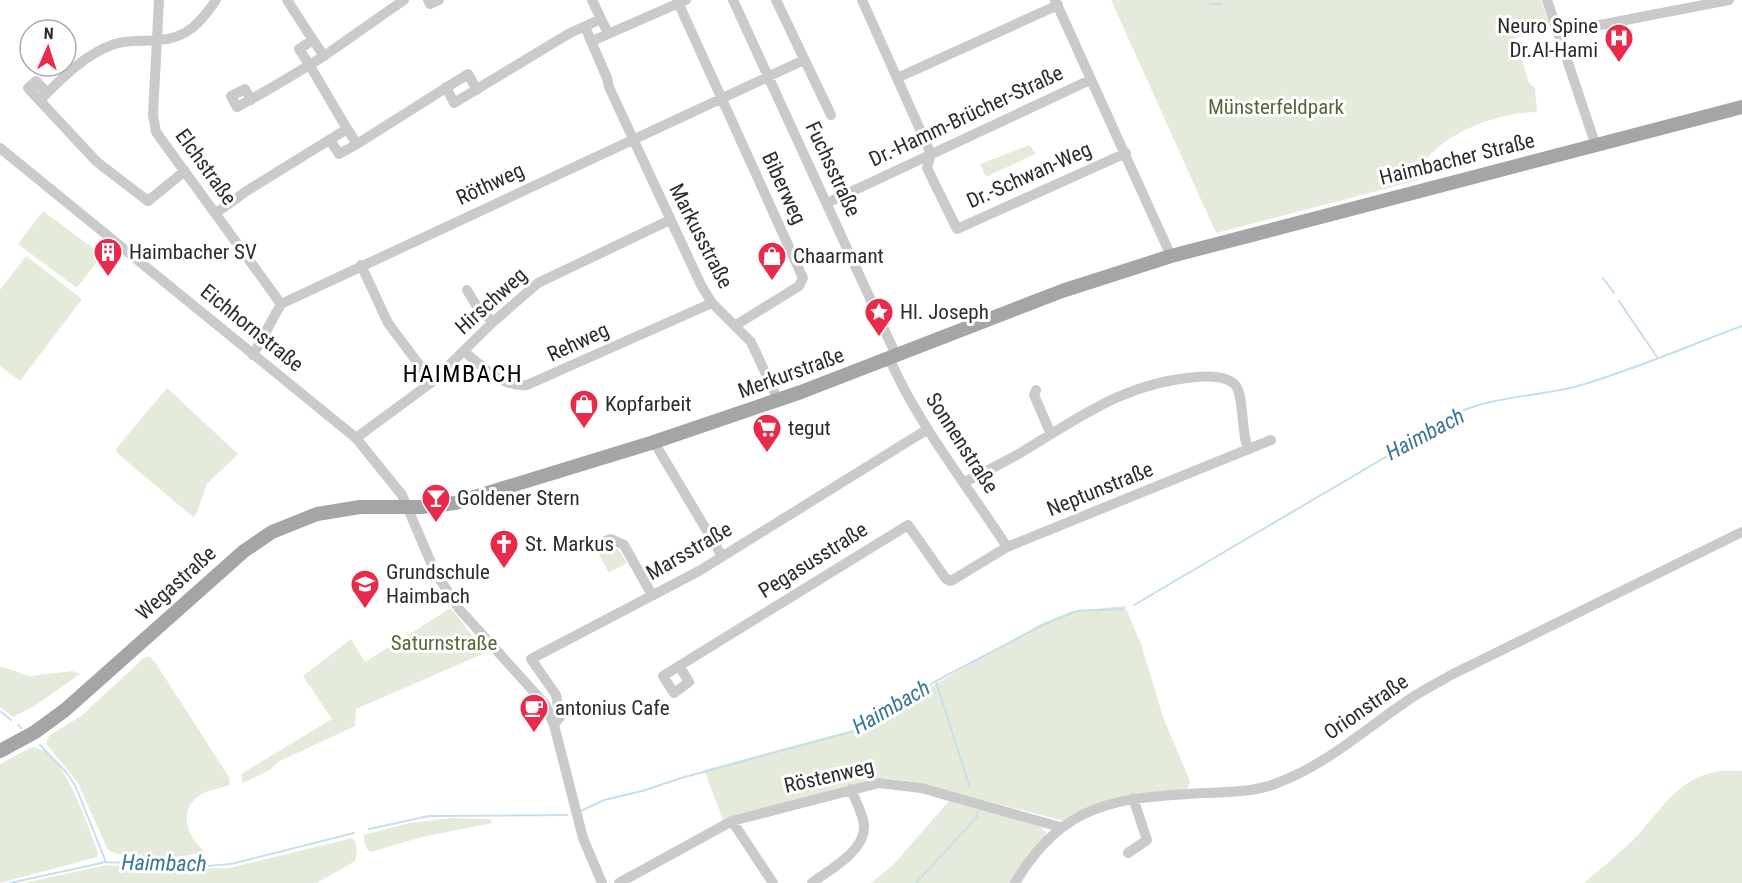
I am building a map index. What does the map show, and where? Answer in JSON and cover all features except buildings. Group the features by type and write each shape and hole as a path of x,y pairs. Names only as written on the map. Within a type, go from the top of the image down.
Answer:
{"main road":[{"name":"Haimbacher Straße","path":"1177,254 1742,107"},
{"name":"Merkurstraße","path":"407,507 455,503 654,442 778,400 1062,291 1177,254"},
{"name":"Wegastraße","path":"0,751 35,732 65,710 228,563 272,532 303,518 332,510 360,507 407,507"}],"street":[{"name":"Elchstraße","path":"159,0 154,125 156,132 281,304"},
{"path":"184,171 148,201 97,162 43,96 85,59 110,45 132,39 157,41 188,32 202,20 216,0"},
{"path":"287,0 324,56"},
{"path":"251,100 324,56 404,0"},
{"path":"428,0 430,4 439,0"},
{"path":"592,0 608,33"},
{"name":"Fuchsstraße","path":"733,0 827,202 892,357"},
{"path":"776,0 831,116"},
{"path":"862,0 931,154"},
{"path":"1547,0 1596,146"},
{"path":"1558,33 1729,0"},
{"path":"592,41 681,1"},
{"name":"Biberweg","path":"681,1 693,39 802,278 799,286 736,325"},
{"path":"897,78 1056,2 1090,80 1177,254"},
{"path":"446,87 454,103 570,33 601,19"},
{"name":"Markusstraße","path":"585,27 609,87 670,220 712,303 736,325 756,350 778,400"},
{"path":"313,40 299,49 357,144"},
{"name":"Röthweg","path":"281,304 804,60"},
{"path":"330,140 339,154 468,74 477,90"},
{"name":"Dr.-Hamm-Brücher-Straße","path":"827,202 1090,80"},
{"path":"216,213 248,190 347,129"},
{"name":"Eichhornstraße","path":"0,148 356,438 394,483 407,507"},
{"name":"Dr.-Schwan-Weg","path":"931,154 927,168 957,229 1126,153"},
{"name":"Hirschweg","path":"356,438 432,382 493,322 538,283 670,220"},
{"path":"361,265 388,323 432,382"},
{"path":"466,290 476,305 493,322"},
{"name":"Rehweg","path":"465,352 500,380 512,385 527,386 712,303"},
{"path":"253,355 281,304"},
{"name":"Sonnenstraße","path":"892,357 900,383 1007,547"},
{"path":"965,482 1022,452 1081,414 1119,396 1157,383 1206,376 1222,378 1236,386 1240,393 1242,427 1248,449"},
{"path":"1036,390 1034,395 1050,432"},
{"name":"Marsstraße","path":"554,724 560,717 559,703 531,659 722,556 928,429"},
{"name":"Neptunstraße","path":"948,581 1007,547 1271,440"},
{"path":"654,442 722,556"},
{"path":"407,507 426,553 444,586 471,624 539,694 554,724 583,838 602,883"},
{"name":"Pegasusstraße","path":"679,666 908,525 948,581"},
{"name":"Orionstraße","path":"1015,883 1033,855 1060,827 1087,812 1133,798 1241,791 1274,785 1333,754 1407,701 1451,675 1742,532"},
{"path":"600,543 611,538 624,545 652,595"},
{"name":"Röstenweg","path":"619,883 732,821 879,783 902,783 1060,827"},
{"path":"812,883 855,850 864,839 864,824 851,789"},
{"path":"1128,853 1147,840 1133,798"},
{"path":"732,821 773,883"}],"green space":[{"name":"Münsterfeldpark","path":"1111,0 1541,0 1550,25 1515,38 1529,83 1535,88 1537,112 1493,119 1463,131 1437,148 1427,158 1419,180 1216,233"},
{"path":"1030,145 1035,154 986,177 980,164"},
{"path":"43,211 102,255 77,288 18,244"},
{"path":"26,256 82,299 20,381 0,366 0,290"},
{"path":"167,388 238,454 207,484 196,515 193,517 117,453 116,449"},
{"path":"618,549 627,563 609,573 598,553"},
{"path":"1125,606 1141,644 1163,717 1190,781 1187,791 1106,801 1064,821 909,781 883,778 723,820 704,770 859,728 1042,623 1072,611"},
{"name":"Saturnstraße","path":"451,608 485,653 356,709 355,726 278,762 270,770 243,783 241,774 332,719 303,676 351,639 365,662"},
{"path":"145,657 150,657 155,662 229,777 230,785 202,794 189,807 187,822 189,830 204,851 195,854 170,858 142,858 117,854 108,850 78,783 47,745 50,735 81,716"},
{"path":"0,666 29,676 73,671 80,674 33,707 13,717 0,707"},
{"path":"32,747 43,751 54,760 64,774 98,853 97,857 0,883 0,764"},
{"path":"1721,771 1742,771 1742,883 1584,883 1630,843 1665,803 1689,782"},
{"path":"949,801 1040,826 1046,832 1045,837 1010,883 871,883 893,865"},
{"path":"451,818 490,819 493,823 422,837 371,852 366,848 363,835 410,823"},
{"path":"352,838 355,841 357,852 355,861 317,883 23,883 107,865 174,869 230,868"}],"waterway":[{"path":"1210,4 1221,4"},
{"path":"1603,278 1614,293"},
{"path":"1619,301 1657,357"},
{"name":"Haimbach","path":"1134,605 1465,410 1483,404 1561,390 1599,380 1742,326"},
{"name":"Haimbach","path":"581,811 604,800 858,730 936,681 1043,625 1077,611 1123,609"},
{"path":"936,682 970,788"},
{"name":"Haimbach","path":"0,711 11,720"},
{"name":"Haimbach","path":"18,725 21,728"},
{"name":"Haimbach","path":"40,745 75,785 106,862 207,866 231,864 354,833"},
{"path":"916,883 976,818 978,811"},
{"name":"Haimbach","path":"369,829 429,816 567,815"},
{"path":"10,883 106,862"}],"place":[{"name":"Neuro Spine Dr.Al-Hami","path":"1619,64"},
{"name":"Haimbacher SV","path":"108,278"},
{"name":"Chaarmant","path":"772,282"},
{"name":"Hl. Joseph","path":"879,338"},
{"name":"Kopfarbeit","path":"584,430"},
{"name":"tegut","path":"767,454"},
{"name":"Goldener Stern","path":"436,524"},
{"name":"St. Markus","path":"504,570"},
{"name":"Grundschule Haimbach","path":"365,610"},
{"name":"antonius Cafe","path":"534,734"}],"district":[{"name":"HAIMBACH","path":"463,374"}]}
